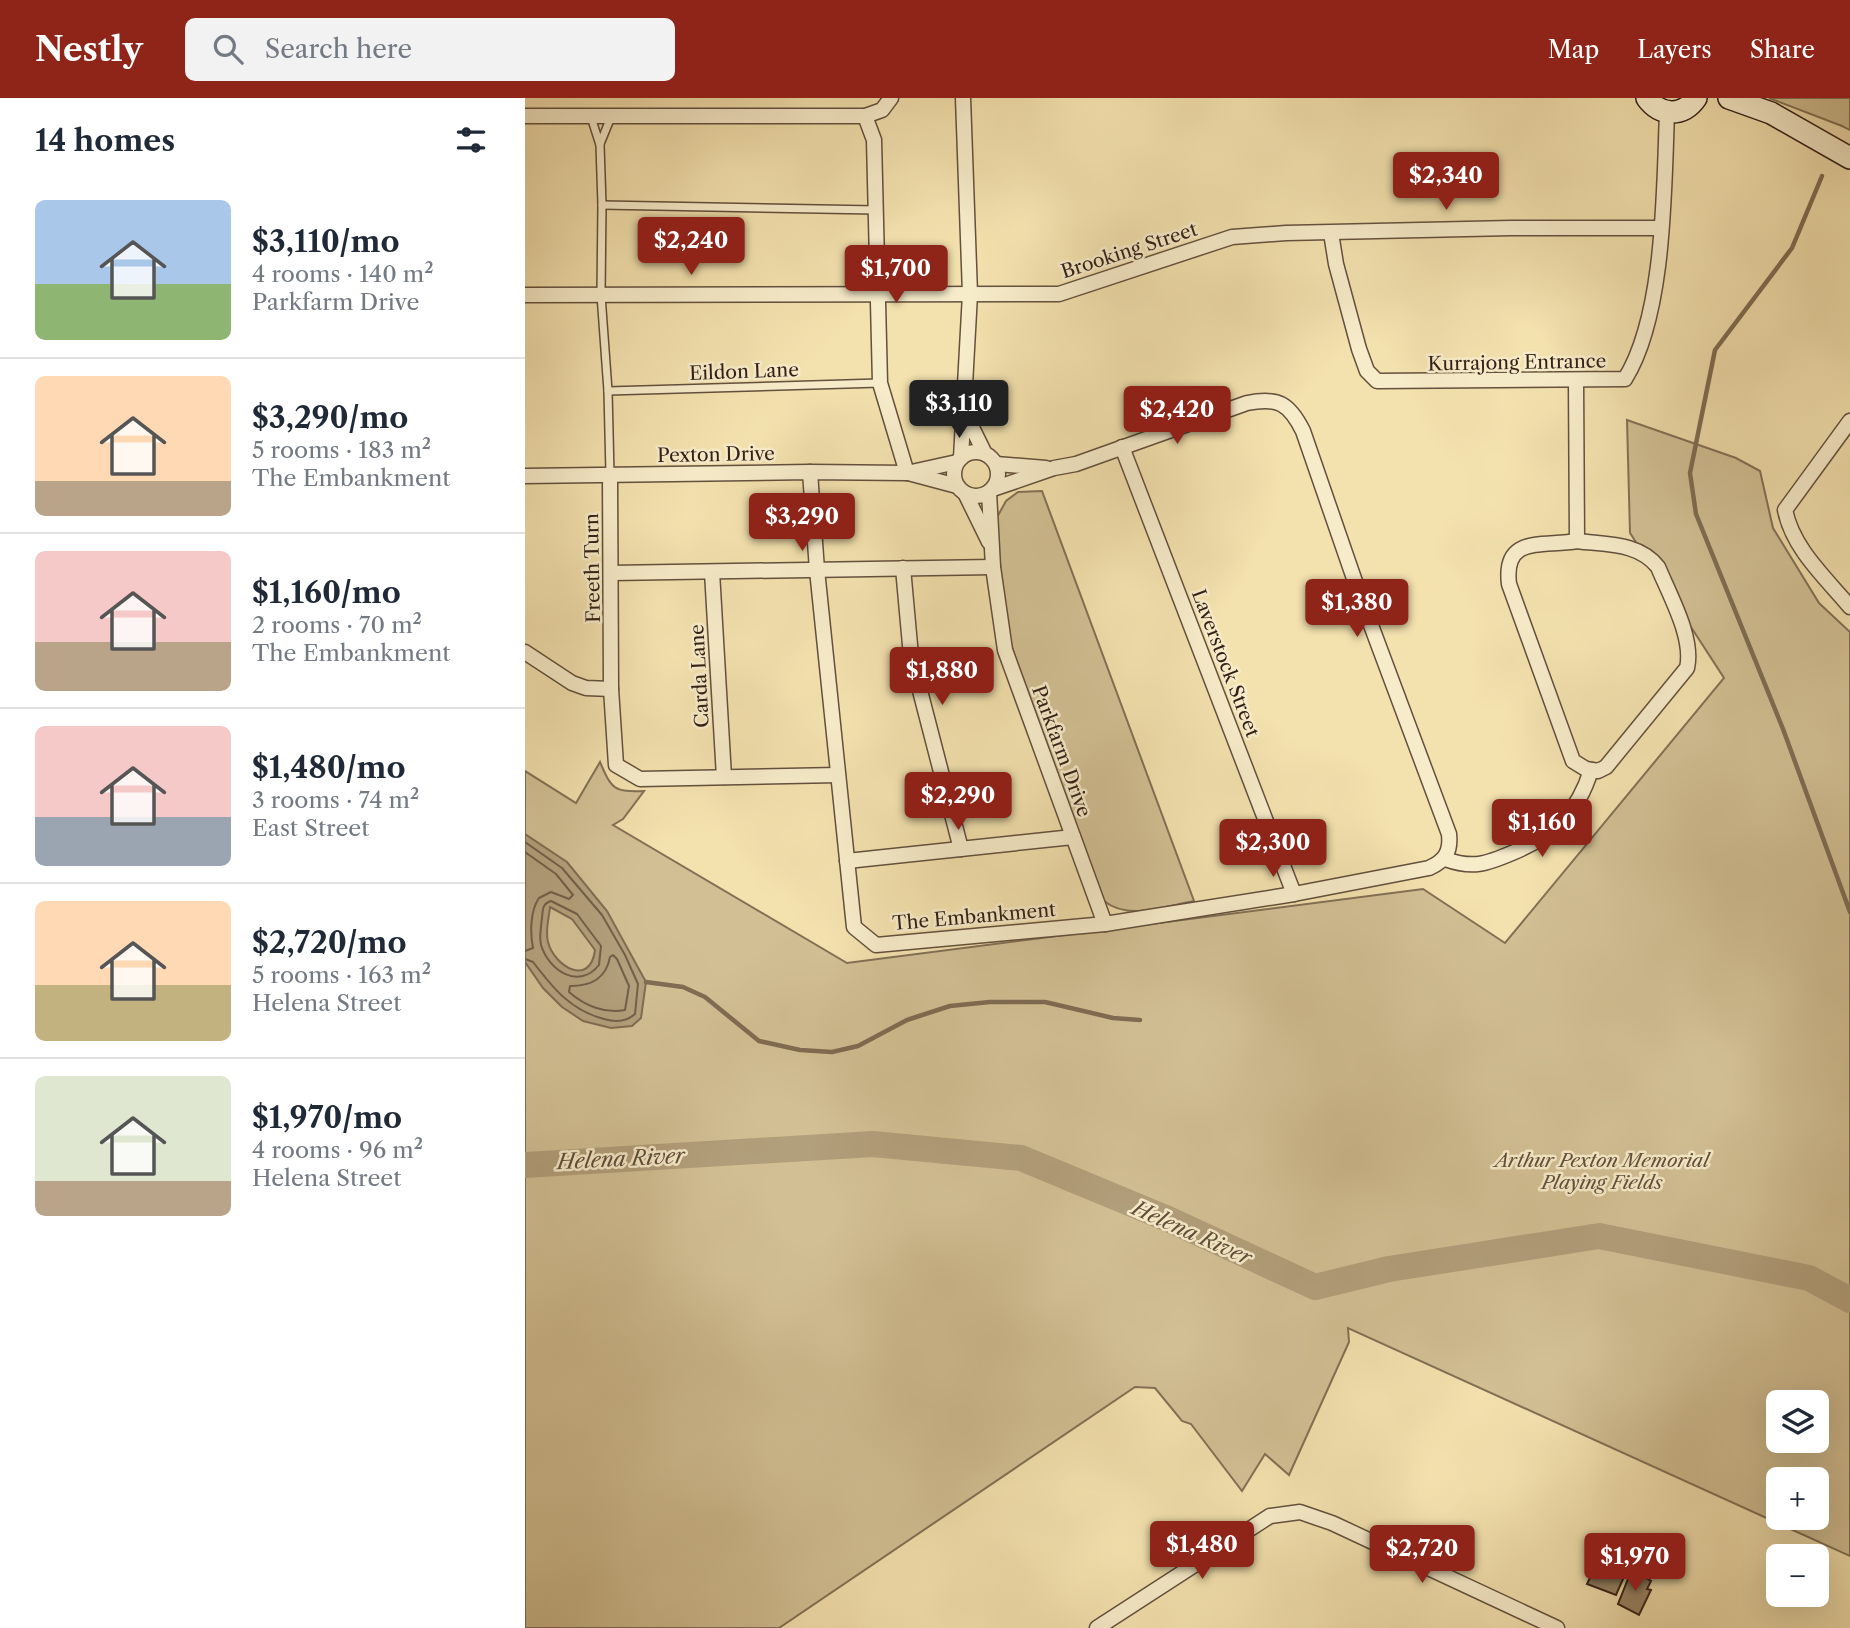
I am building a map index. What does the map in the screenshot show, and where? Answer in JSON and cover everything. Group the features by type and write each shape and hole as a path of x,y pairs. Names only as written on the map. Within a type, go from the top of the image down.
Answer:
{"street":[{"name":"Parkfarm Drive","path":"963,98 970,294 965,411 959,460 954,472 992,546"},
{"path":"1647,98 1658,109 1667,112 1685,109 1696,98"},
{"path":"1729,98 1771,113 1850,158"},
{"path":"526,118 865,116 886,104"},
{"path":"874,140 886,104"},
{"name":"Kurrajong Entrance","path":"1331,233 1336,264 1359,349 1367,371 1377,382 1625,380 1638,359 1653,298 1661,228 1667,112"},
{"path":"865,116 874,140 880,383 907,473"},
{"name":"Brooking Street","path":"525,295 1059,294 1232,237 1511,228 1661,228"},
{"path":"1576,380 1577,541"},
{"path":"961,490 979,496 1054,468 1076,464 1260,401 1273,401 1286,406 1295,415 1303,431 1359,593 1449,834 1449,850 1445,859 1480,866 1537,842 1565,820 1584,792 1591,770"},
{"name":"Parkfarm Drive","path":"965,411 990,459 997,480 991,491 992,546 1005,650 1105,924"},
{"path":"1850,421 1785,510 1789,528 1801,549 1850,607"},
{"name":"Laverstock Street","path":"1122,447 1294,894"},
{"path":"959,460 969,453 990,459 1054,468"},
{"name":"Pexton Drive","path":"525,476 907,473 959,460"},
{"name":"The Embankment","path":"810,472 817,570 854,927 876,945 1105,924 1294,894 1429,868 1445,859"},
{"name":"Pexton Drive","path":"907,473 961,490"},
{"name":"Freeth Turn","path":"610,475 611,689 616,765 640,779 838,775"},
{"path":"1577,541 1635,548 1651,558 1658,567 1687,640 1690,657 1687,668 1606,767 1598,771 1573,761 1507,572 1514,552 1523,547 1577,541"},
{"path":"611,573 993,567"},
{"path":"903,568 911,656 961,849"},
{"name":"Carda Lane","path":"712,572 724,777"},
{"path":"525,652 572,683 586,688 611,689"},
{"path":"847,861 1073,837"},
{"path":"1097,1628 1270,1516 1300,1512 1332,1523 1557,1628"}],"lane":[{"name":"Freeth Turn","path":"591,117 600,145 601,295 608,391 610,475"},
{"name":"Freeth Turn","path":"600,145 611,117"},
{"path":"602,205 877,210"},
{"name":"Eildon Lane","path":"608,391 880,383"}],"green space":[{"path":"1769,98 1850,98 1850,130 1842,126"},
{"name":"Arthur Pexton Memorial Playing Fields","path":"1627,420 1736,458 1760,471 1773,528 1819,603 1850,632 1850,1556 1829,1546 1829,1544 1793,1530 1829,1530 1829,1467 1766,1467 1766,1518 1348,1328 1349,1342 1289,1475 1265,1454 1242,1491 1191,1424 1182,1421 1155,1388 1135,1387 779,1628 525,1628 525,771 576,803 600,762 615,787 626,791 644,791 623,819 613,825 847,963 1423,889 1505,943 1724,678 1630,533"},
{"path":"1042,491 1194,901 1136,911 1114,907 1104,901 1008,634 996,519 1006,501 1018,492"}],"water":[{"path":"525,834 567,862 607,911 646,982 641,1018 632,1026 611,1028 583,1021 562,1007 543,988 525,962","holes":["550,907 572,919 595,950 592,962 580,970 572,969 557,959 547,938"]}],"building":[{"path":"1600,1557 1627,1570 1616,1595 1587,1584"},
{"path":"1636,1572 1651,1581 1647,1589 1651,1590 1639,1615 1618,1604 1628,1579"}],"waterway":[{"path":"1822,176 1792,248 1715,350 1690,473 1696,514 1783,729 1850,912"},
{"path":"646,982 683,987 705,997 759,1041 800,1050 832,1052 858,1046 907,1020 950,1006 990,1002 1045,1002 1113,1018 1140,1020"},
{"name":"Helena River","path":"525,1165 873,1144 1021,1158 1168,1219 1315,1287 1389,1269 1599,1236 1809,1278 1850,1300"}]}
